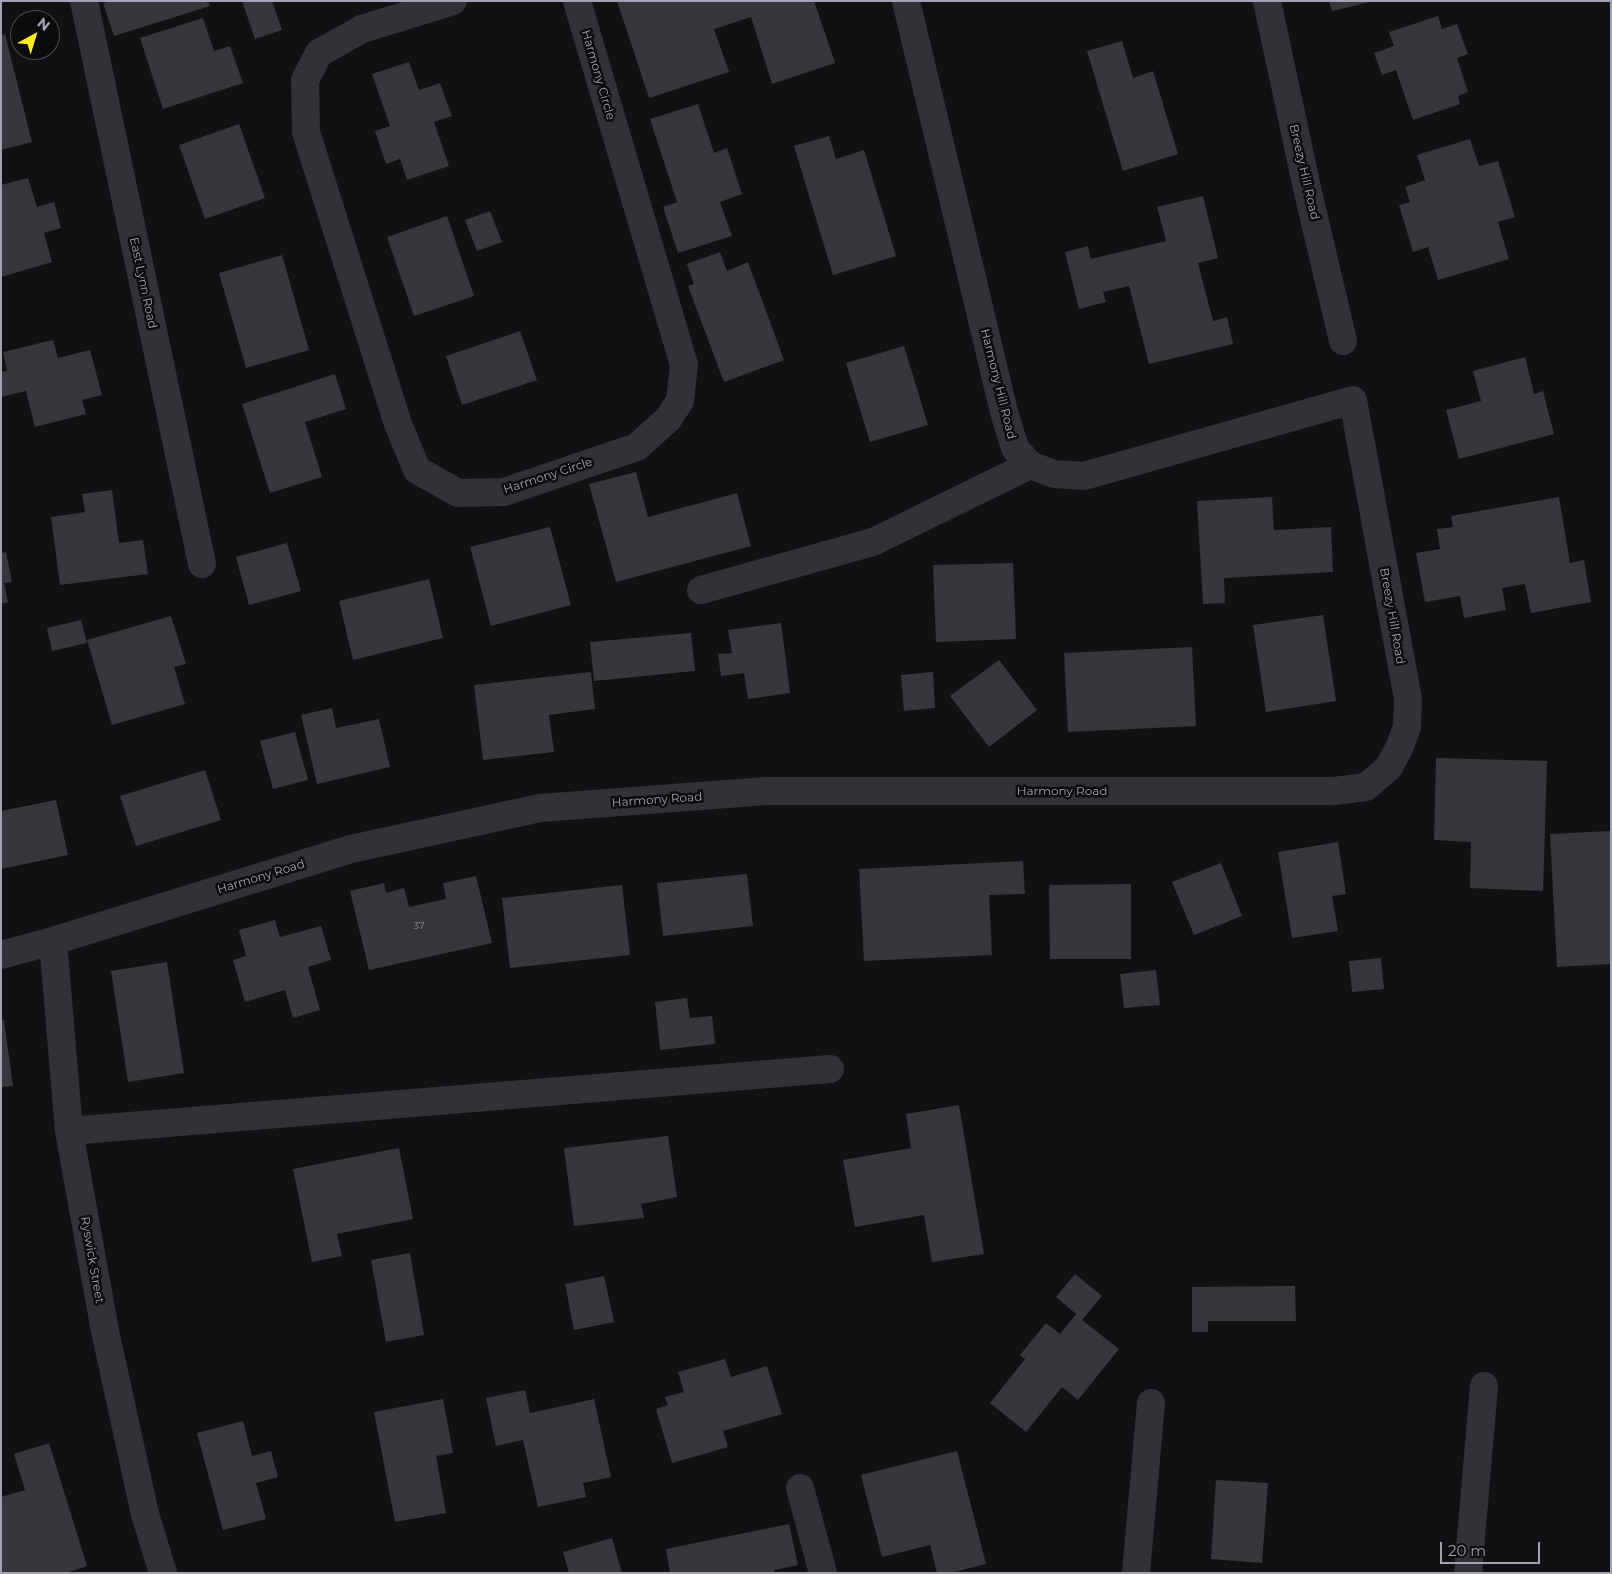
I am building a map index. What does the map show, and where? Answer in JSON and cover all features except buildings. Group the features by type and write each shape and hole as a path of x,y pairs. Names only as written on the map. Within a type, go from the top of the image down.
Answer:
{"street":[{"name":"East Lynn Road","path":"84,1 202,564"},
{"name":"Harmony Circle","path":"453,1 362,29 319,53 305,80 306,132 398,424 417,470 458,493 504,492 637,447 668,419 680,401 684,365 577,1"},
{"name":"Harmony Hill Road","path":"906,1 1004,412 1015,448 1030,465"},
{"name":"Breezy Hill Road","path":"1267,1 1307,188 1344,342"},
{"name":"Breezy Hill Road","path":"1030,465 1054,474 1084,476 1353,400 1408,699 1407,727 1389,767 1366,787 1334,791"},
{"path":"701,590 873,542 1030,465"},
{"name":"Harmony Road","path":"1,956 351,850 540,808 766,791 1334,791"},
{"name":"Ryswick Street","path":"53,941 69,1131 105,1331 145,1514 163,1573"},
{"path":"69,1131 830,1069"},
{"path":"1468,1573 1484,1386"},
{"path":"1136,1573 1151,1403"},
{"path":"800,1488 823,1573"}]}
